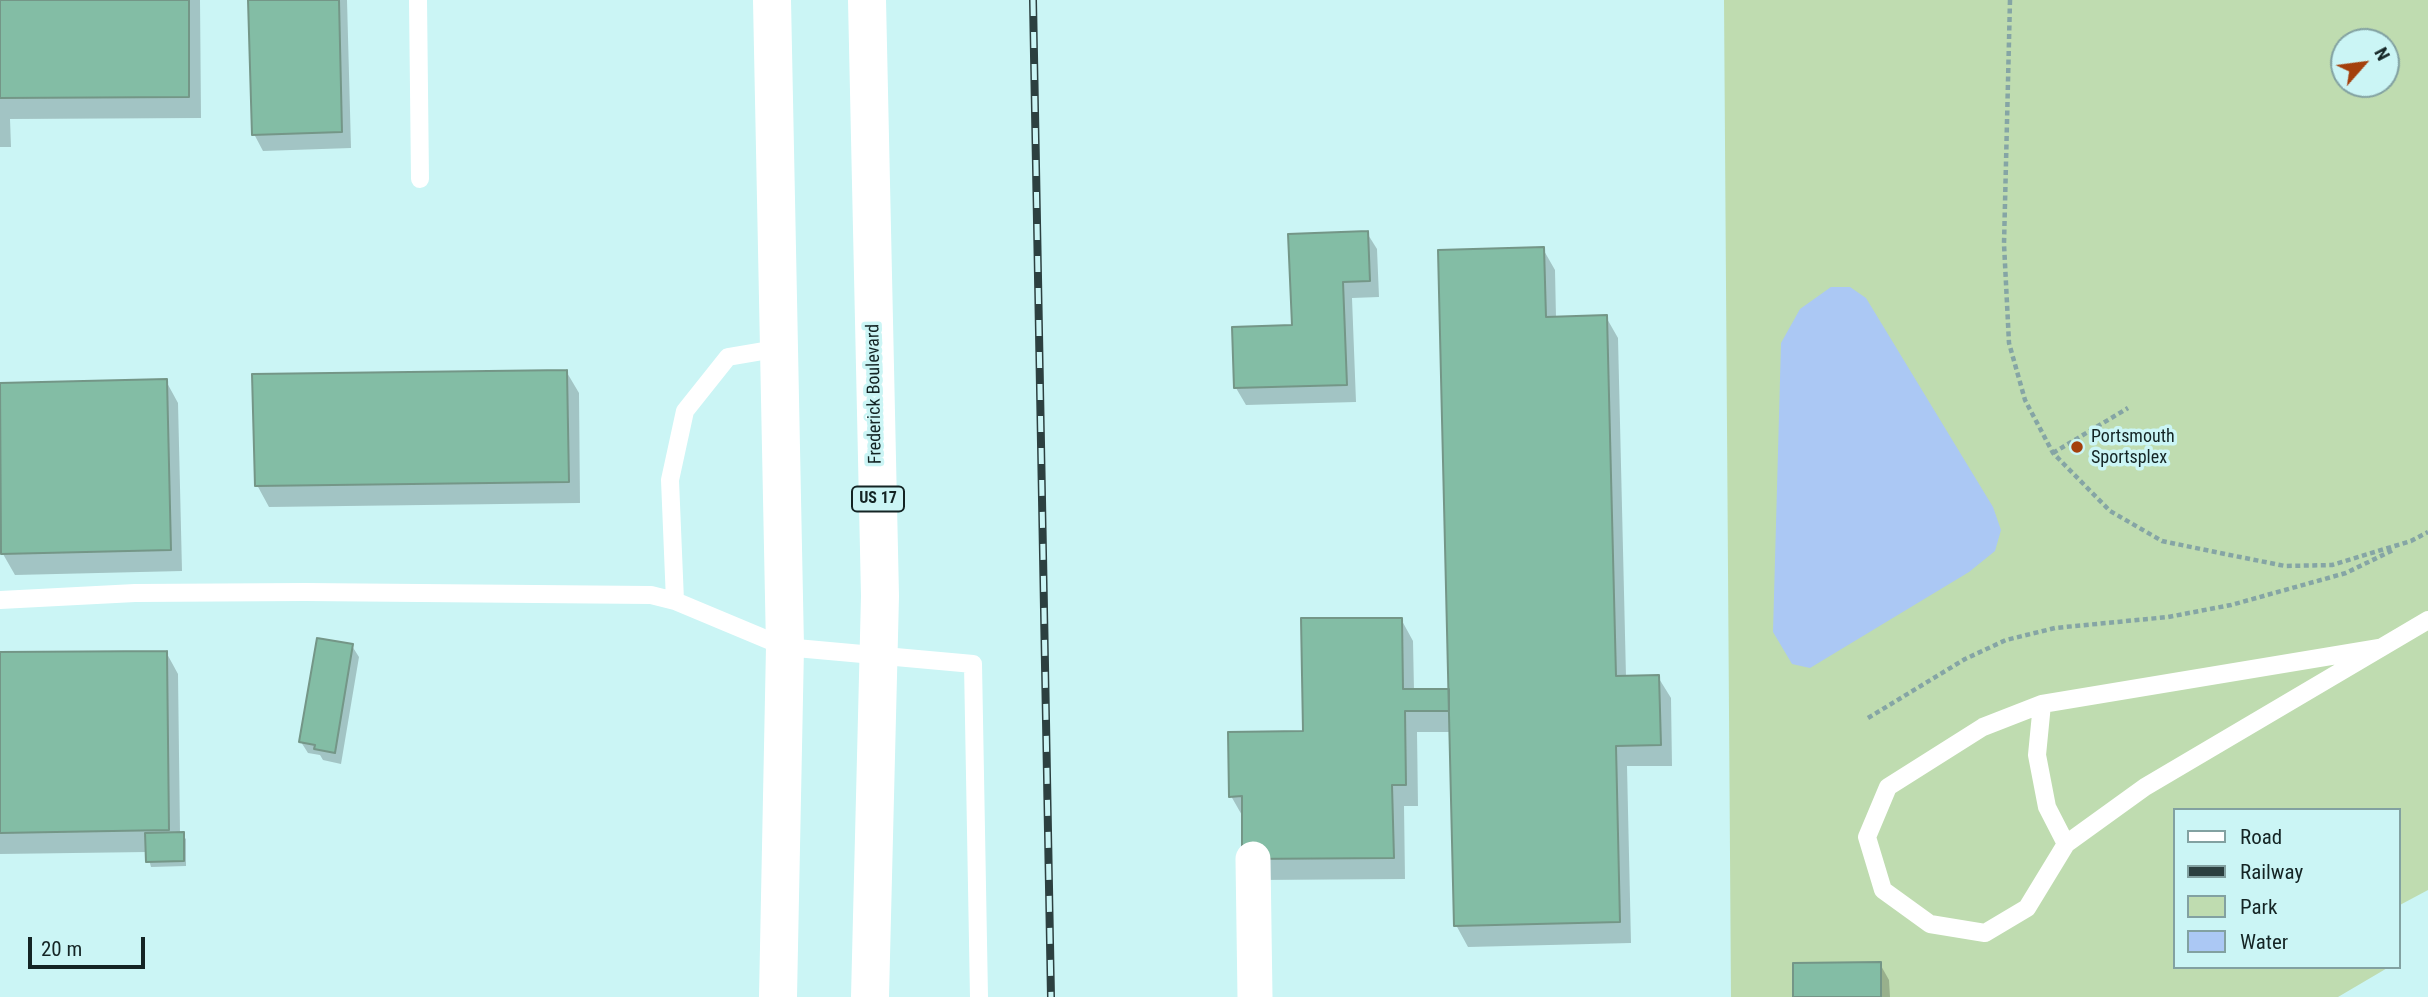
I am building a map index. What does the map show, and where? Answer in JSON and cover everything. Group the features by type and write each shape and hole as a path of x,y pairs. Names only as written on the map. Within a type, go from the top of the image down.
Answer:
{"main road":[{"path":"772,0 785,647 778,997"},
{"name":"Frederick Boulevard","path":"867,0 878,656 870,997"}],"street":[{"path":"1253,859 1255,997"}],"lane":[{"path":"418,0 420,179"},
{"path":"675,601 670,480 685,411 728,357 781,348"},
{"path":"0,600 135,593 651,595 675,601 785,647 973,664 979,997"},
{"path":"2379,648 2042,704 1983,727 1888,787 1867,837 1882,890 1930,924 1985,933 2026,908 2066,844 2145,787 2428,620"},
{"path":"2042,704 2037,755 2047,807 2066,844"}],"path":[{"path":"2010,0 2004,244 2009,343 2025,400 2053,453 2110,511 2162,541 2285,566 2332,565 2412,541"},
{"path":"2053,453 2128,408"},
{"path":"1868,718 1965,659 2006,640 2090,623 2168,617 2303,587 2346,573 2428,532"}],"green space":[{"name":"Portsmouth Sportsplex","path":"1724,0 2428,0 2428,890 2400,905 2400,808 2172,808 2172,969 2386,969 2338,997 1731,997"}],"water":[{"path":"1831,287 1850,287 1866,298 1993,507 2001,530 1995,551 1969,572 1810,668 1792,664 1773,632 1781,343 1800,309"}],"building":[{"path":"0,0 189,0 189,97 0,98"},
{"path":"248,0 339,0 342,132 252,135"},
{"path":"1368,231 1370,281 1343,282 1347,385 1234,388 1232,327 1292,325 1288,234"},
{"path":"1544,247 1546,317 1607,315 1616,676 1659,675 1661,745 1616,746 1620,922 1454,926 1438,250"},
{"path":"567,370 569,482 255,486 252,374"},
{"path":"167,379 171,550 1,554 0,383"},
{"path":"1301,618 1402,618 1403,689 1449,689 1449,711 1405,711 1406,785 1392,785 1394,858 1242,859 1242,796 1229,797 1228,732 1303,731"},
{"path":"317,638 353,644 335,753 314,749 315,745 299,742"},
{"path":"167,651 169,830 0,833 0,652"},
{"path":"184,832 184,861 146,862 145,833"},
{"path":"1881,962 1881,997 1793,997 1793,963"}],"railway":[{"path":"1033,0 1051,997"}],"place":[{"name":"Portsmouth Sportsplex","path":"2077,447"}]}
